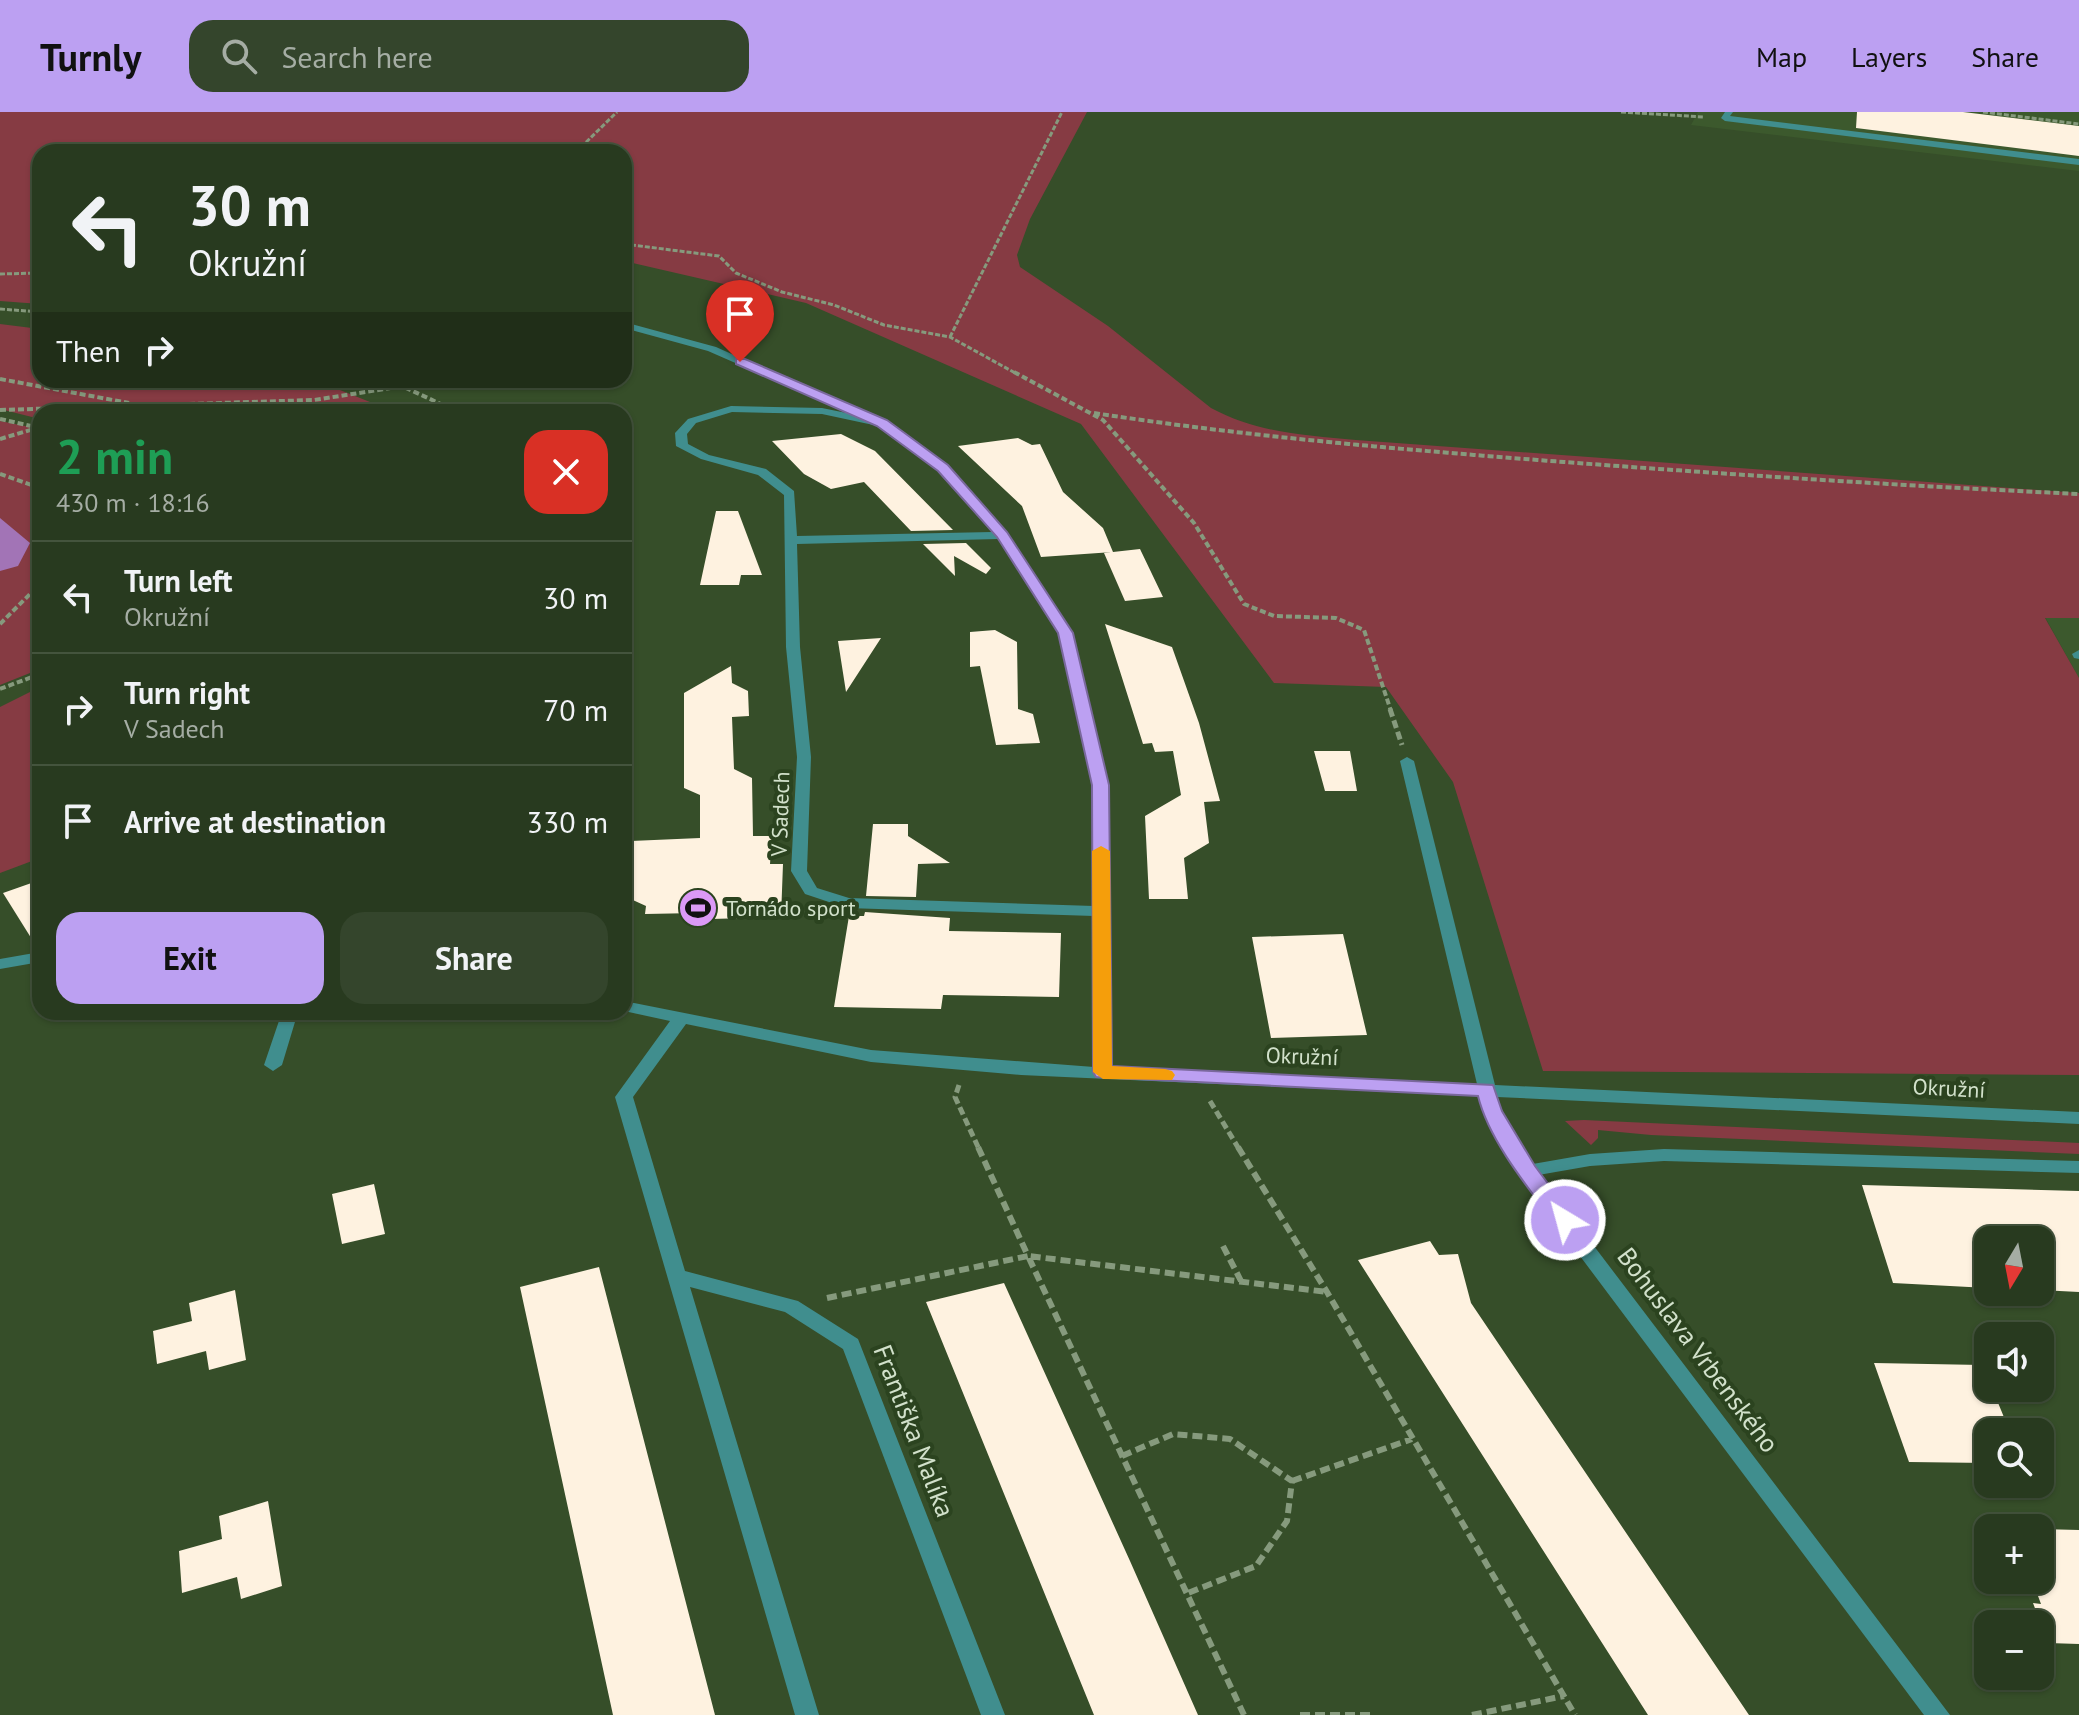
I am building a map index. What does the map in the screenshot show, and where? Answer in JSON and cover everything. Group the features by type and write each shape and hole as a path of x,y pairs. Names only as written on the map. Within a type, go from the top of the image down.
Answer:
{"street":[{"path":"1727,115 2079,162"},
{"name":"V Sadech","path":"632,327 712,349 882,423 943,468 1002,535 1066,633 1101,785 1103,1072"},
{"name":"V Sadech","path":"882,423 822,411 731,409 692,421 681,433 682,446 705,457 762,472 790,494 793,647 804,757 799,871 811,891 847,903 1101,911"},
{"path":"791,540 1002,535"},
{"name":"Bohuslava Vrbenského","path":"1407,761 1492,1111 1527,1171 1938,1715"},
{"path":"0,964 32,958"},
{"name":"Okružní","path":"632,1008 871,1056 966,1064 2079,1118"},
{"path":"681,1018 624,1097 807,1715"},
{"path":"273,1065 287,1020"},
{"path":"1527,1171 1590,1160 1664,1155 2079,1167"},
{"name":"Františka Malíka","path":"677,1276 791,1306 851,1344 993,1715"}],"path":[{"path":"584,144 617,112"},
{"path":"950,337 1062,112"},
{"path":"1621,112 1727,115"},
{"path":"1983,112 2079,124"},
{"path":"632,245 719,256 736,273 782,292 834,305 884,325 950,337 1103,420 1194,523 1244,604 1274,616 1336,618 1364,630 1407,761"},
{"path":"0,274 32,273"},
{"path":"0,309 32,311"},
{"path":"0,379 32,385"},
{"path":"48,388 134,404"},
{"path":"201,404 314,400 391,388"},
{"path":"408,388 441,404"},
{"path":"0,410 32,408"},
{"path":"1089,412 1189,429 1326,444 1839,484 2079,494"},
{"path":"0,419 32,426"},
{"path":"0,439 32,430"},
{"path":"0,474 32,485"},
{"path":"0,624 32,592"},
{"path":"0,689 32,677"},
{"path":"966,1064 955,1097 1244,1715"},
{"path":"959,1086 974,1086"},
{"path":"1207,1098 1327,1292 1575,1715"},
{"path":"1223,1246 1241,1282"},
{"path":"791,1306 1028,1256 1327,1292"},
{"path":"1122,1456 1173,1434 1230,1439 1292,1481"},
{"path":"1292,1481 1412,1439"},
{"path":"1188,1593 1256,1566 1287,1521 1292,1481"},
{"path":"1472,1715 1564,1696"},
{"path":"1300,1715 1374,1715"}],"shaded area":[{"path":"0,112 1087,112 1030,219 1017,255 1020,267 1108,326 1211,408 1246,423 1282,432 1356,440 2079,493 2079,618 2045,618 2079,678 2079,1075 1543,1071 1453,782 1386,687 1274,683 1081,424 806,303 632,263 632,144 32,144 32,303 0,301"},
{"path":"1698,112 2079,112 2079,171 1691,125"},
{"path":"0,324 32,328 32,388 335,388 375,404 32,404 32,417 0,409"},
{"path":"0,421 32,427 32,672 0,685"},
{"path":"0,518 30,543 18,566 0,571"},
{"path":"2045,617 2079,618 2079,678"},
{"path":"32,691 32,861 0,873 0,707"},
{"path":"1565,1121 2079,1143 2079,1154 1598,1130 1598,1138 1591,1145"}],"building":[{"path":"1857,112 1963,112 2079,126 2079,156 1856,128"},
{"path":"841,434 875,451 953,530 911,531 864,482 831,489 804,474 772,441"},
{"path":"1018,438 1032,445 1040,444 1063,492 1103,528 1113,552 1041,557 1022,506 958,446"},
{"path":"716,511 738,511 762,575 741,575 739,585 700,585"},
{"path":"966,543 991,568 986,574 954,556 955,576 923,544"},
{"path":"1140,549 1163,597 1125,601 1104,553"},
{"path":"1105,624 1172,647 1199,723 1220,801 1204,802 1209,843 1184,858 1188,899 1149,899 1145,816 1181,795 1173,751 1155,752 1152,743 1143,744"},
{"path":"995,630 1017,642 1018,709 1033,714 1040,743 996,745 980,666 970,667 970,632"},
{"path":"881,638 846,692 838,641"},
{"path":"731,666 732,683 748,691 749,716 732,717 734,769 752,778 753,836 772,836 770,864 783,864 781,917 711,919 712,914 645,914 646,906 632,900 632,841 700,838 700,795 684,788 684,693"},
{"path":"1314,751 1350,751 1357,791 1325,791"},
{"path":"873,824 908,824 908,836 950,863 918,864 916,897 866,896"},
{"path":"32,883 32,939 3,893"},
{"path":"865,912 950,918 949,931 1061,933 1059,997 943,995 941,1009 834,1007 849,916 864,916"},
{"path":"1343,934 1367,1035 1271,1038 1252,937"},
{"path":"374,1184 385,1234 342,1244 332,1194"},
{"path":"1862,1185 2079,1191 2079,1292 2054,1291 2054,1226 1974,1226 1974,1287 1893,1283"},
{"path":"1430,1241 1439,1255 1458,1254 1471,1303 1749,1715 1648,1715 1358,1260"},
{"path":"599,1267 715,1715 613,1715 520,1287"},
{"path":"1004,1283 1198,1715 1094,1715 926,1302"},
{"path":"235,1290 246,1360 209,1370 206,1351 157,1364 153,1331 192,1321 189,1303"},
{"path":"1874,1363 1974,1365 1974,1402 1998,1402 2004,1418 1974,1418 1974,1463 1909,1462"},
{"path":"268,1501 282,1586 241,1599 237,1577 182,1593 179,1551 222,1539 219,1516"},
{"path":"2054,1529 2079,1530 2079,1644 2054,1643 2054,1610 2036,1610 2033,1603 2041,1604 2037,1594 2054,1594"}],"slow traffic":[{"path":"1101,851 1103,1072 1165,1075"}],"place":[{"name":"Tornádo sport","path":"698,908"}],"route":[{"path":"740,362 882,423 943,468 1002,535 1066,633 1101,785 1103,1072 1486,1089 1492,1111 1527,1171 1565,1220"}]}
